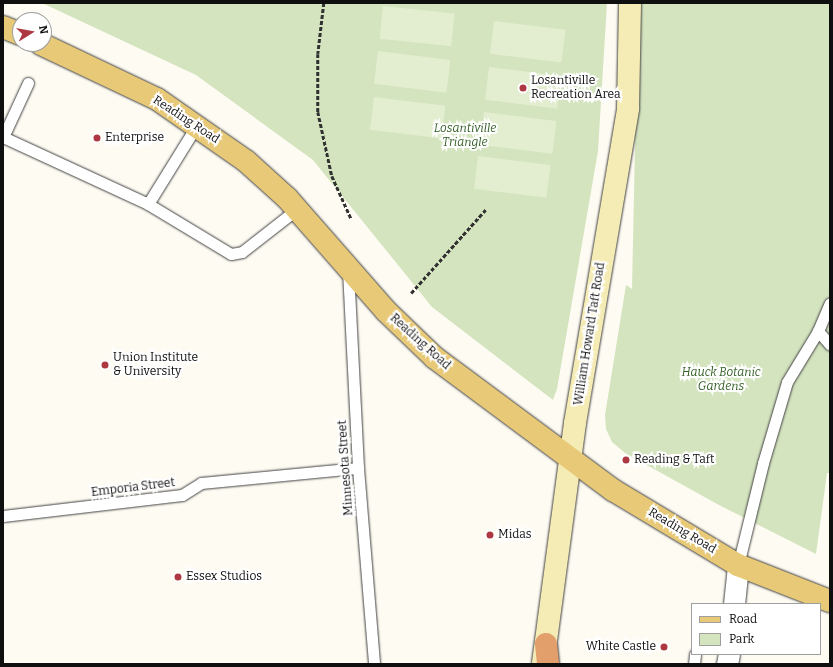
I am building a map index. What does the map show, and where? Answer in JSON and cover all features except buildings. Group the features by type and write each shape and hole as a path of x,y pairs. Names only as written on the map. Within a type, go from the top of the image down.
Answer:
{"main road":[{"name":"William Howard Taft Road","path":"546,657 571,460 628,108 630,3"},
{"name":"Reading Road","path":"52,49 157,99 197,125 246,161 297,209 348,270 386,311 435,358 613,490 738,565 830,601"}],"street":[{"path":"734,603 738,565"}],"lane":[{"path":"28,83 3,137 148,204 231,254 242,252 297,209"},
{"path":"148,204 197,125"},
{"name":"Minnesota Street","path":"348,270 358,468 374,664"},
{"path":"738,565 763,463 787,382 818,331 830,303"},
{"path":"818,331 830,345"},
{"name":"Emporia Street","path":"3,516 182,495 201,482 358,468"}],"path":[{"path":"324,3 318,54 318,112 332,176 351,218"},
{"path":"411,293 486,209"}],"green space":[{"name":"Losantiville Triangle","path":"42,3 607,3 598,151 557,389 553,400 432,307 313,160 196,75"},
{"name":"Hauck Botanic Gardens","path":"638,3 830,3 830,473 827,473 816,554 719,505 625,453 612,442 606,429 605,415 626,285 632,289"},
{"path":"383,6 455,14 451,46 380,39"},
{"name":"Losantiville Recreation Area","path":"494,21 565,30 561,63 490,54"},
{"path":"378,51 450,60 446,93 374,84"},
{"name":"Losantiville Recreation Area","path":"489,67 561,76 557,109 485,100"},
{"path":"374,97 445,106 441,139 370,130"},
{"name":"Losantiville Recreation Area","path":"484,112 556,121 552,154 480,145"},
{"path":"478,156 550,165 546,198 474,189"}],"place":[{"name":"Losantiville Recreation Area","path":"523,88"},
{"name":"Enterprise","path":"97,138"},
{"name":"Union Institute & University","path":"105,365"},
{"name":"Reading & Taft","path":"626,460"},
{"name":"Midas","path":"490,535"},
{"name":"Essex Studios","path":"178,577"},
{"name":"White Castle","path":"664,647"}]}
